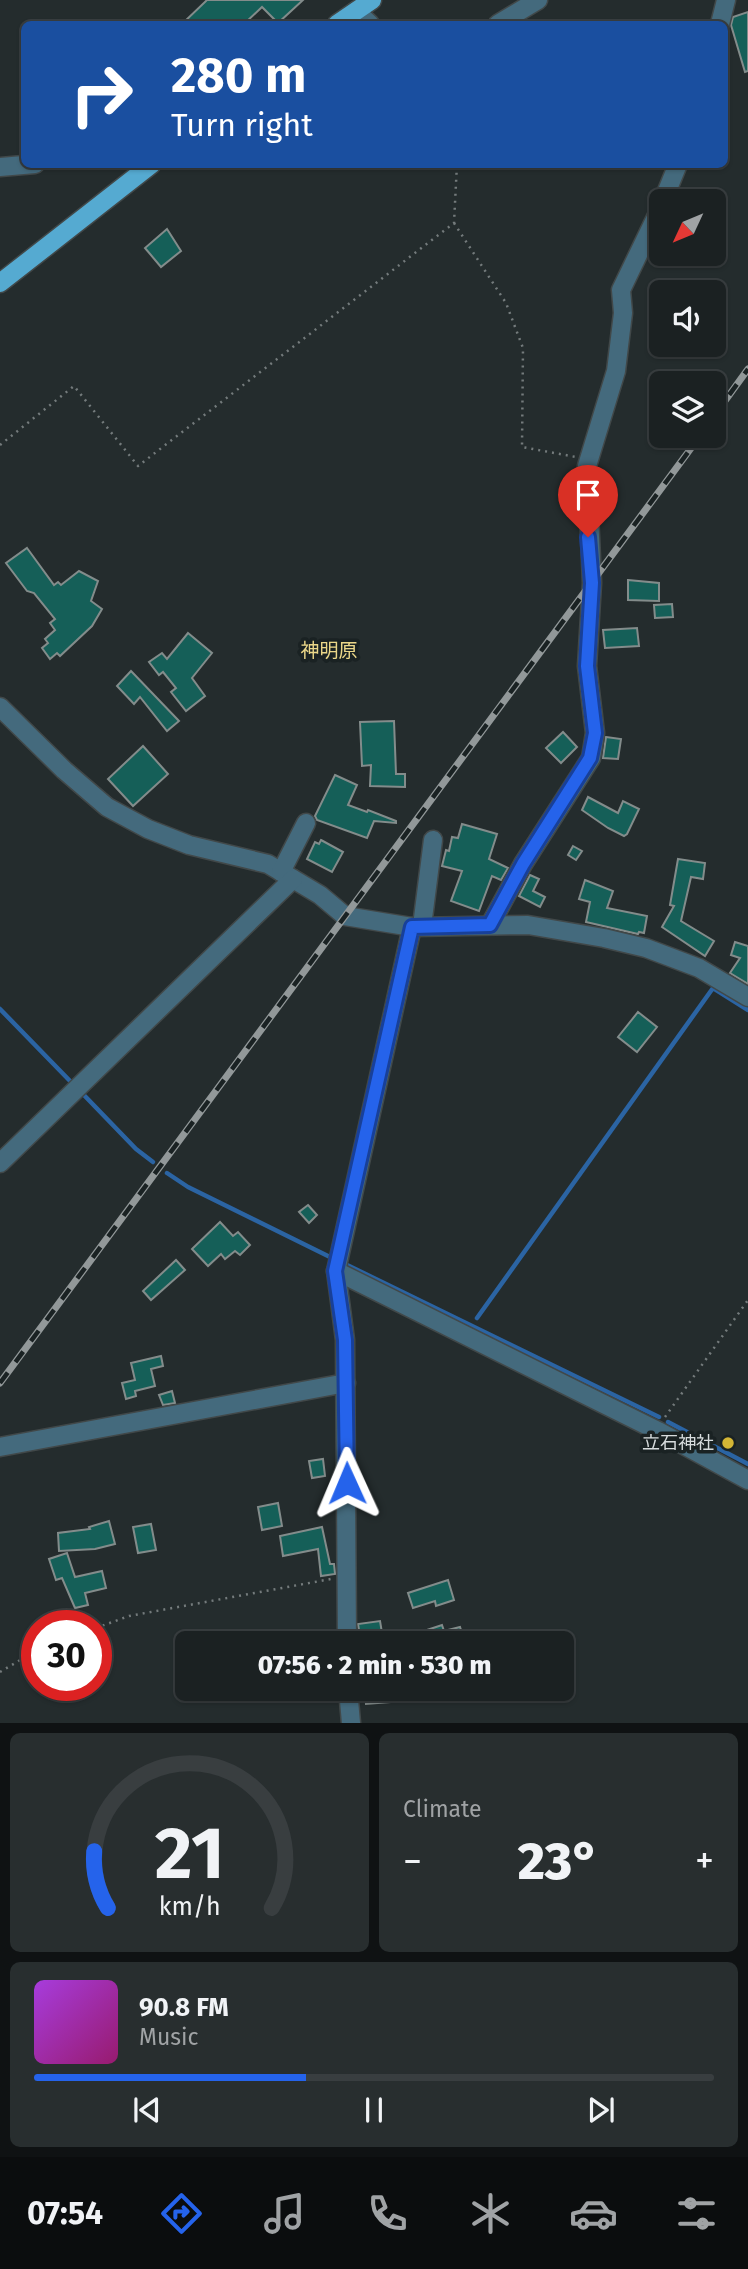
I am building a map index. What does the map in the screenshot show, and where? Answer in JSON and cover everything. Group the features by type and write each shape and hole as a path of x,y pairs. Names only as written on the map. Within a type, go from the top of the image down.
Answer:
{"main road":[{"path":"341,21 372,0"},
{"path":"0,283 147,168"}],"street":[{"path":"503,21 538,0"},
{"path":"721,21 726,0"},
{"path":"356,11 367,21"},
{"path":"0,167 21,165"},
{"path":"668,189 676,168"},
{"path":"490,925 523,864 590,758 595,733 587,666 592,583 588,537 589,460 616,371 624,313 621,290 649,231"},
{"path":"0,707 107,807 148,829 189,845 234,854 287,875 345,916 417,927 490,925 553,929 646,948 699,968 748,998"},
{"path":"0,1163 287,875 306,823"},
{"path":"347,1631 345,1340 335,1271 417,927 433,840"},
{"path":"335,1271 658,1431 748,1480"},
{"path":"0,1447 346,1383"},
{"path":"349,1701 351,1723"}],"path":[{"path":"457,168 454,223 506,303 523,348 522,447 589,460"},
{"path":"0,445 74,386 138,467 454,223"},
{"path":"665,1417 748,1300"},
{"path":"112,1622 129,1616 348,1576"},
{"path":"0,1672 21,1660"}],"building":[{"path":"207,0 303,0 280,21 276,21 262,7 247,21 185,21"},
{"path":"748,12 748,71 745,72 731,25 733,17"},
{"path":"167,229 181,251 161,267 145,248"},
{"path":"27,548 54,585 58,582 61,585 79,571 98,581 91,601 102,609 92,626 60,656 57,653 50,659 42,648 48,643 45,639 55,630 50,623 55,619 34,593 27,591 6,563"},
{"path":"628,580 659,583 659,601 628,600"},
{"path":"672,604 673,617 655,618 654,605"},
{"path":"637,628 639,646 605,648 603,630"},
{"path":"188,633 212,653 192,678 205,696 186,711 171,692 176,688 163,672 159,675 149,662 162,653 167,659"},
{"path":"131,671 179,721 167,731 140,697 134,704 117,686"},
{"path":"394,721 396,774 405,774 405,787 370,786 371,765 362,766 360,722"},
{"path":"563,732 577,747 561,763 546,748"},
{"path":"606,737 621,739 618,759 603,758"},
{"path":"143,746 168,774 133,806 108,779"},
{"path":"335,775 357,785 348,805 367,812 368,810 396,823 374,821 367,838 317,820 315,816"},
{"path":"588,797 618,813 623,801 639,809 627,834 624,836 608,828 582,810"},
{"path":"462,824 497,834 489,859 508,868 501,880 492,876 479,911 451,901 462,871 442,866 452,837 458,838"},
{"path":"321,840 343,852 332,872 307,859 315,842 319,844"},
{"path":"573,846 582,851 576,860 568,855"},
{"path":"678,859 705,863 703,879 691,877 681,921 714,941 705,956 662,927 674,906 670,905"},
{"path":"530,875 539,879 533,891 545,897 540,907 519,896"},
{"path":"585,880 613,891 607,908 647,916 644,933 638,934 586,922 590,902 579,899"},
{"path":"735,942 748,946 748,984 730,973 740,958 731,955"},
{"path":"638,1012 657,1027 637,1052 618,1037"},
{"path":"308,1205 317,1215 309,1223 299,1212"},
{"path":"220,1222 233,1236 238,1232 250,1245 240,1255 235,1251 225,1259 221,1254 208,1266 192,1249"},
{"path":"176,1260 185,1270 151,1300 143,1291"},
{"path":"161,1356 163,1366 151,1369 155,1386 135,1391 136,1396 126,1399 122,1383 135,1380 131,1363"},
{"path":"172,1391 175,1403 163,1405 159,1395"},
{"path":"323,1459 325,1476 312,1478 309,1461"},
{"path":"278,1503 282,1526 262,1530 258,1507"},
{"path":"109,1521 115,1544 95,1549 59,1551 58,1533 90,1529 89,1527"},
{"path":"151,1524 156,1550 138,1553 133,1527"},
{"path":"322,1527 330,1564 334,1564 335,1574 321,1576 318,1549 283,1556 280,1536"},
{"path":"67,1553 75,1577 102,1571 106,1588 85,1593 88,1605 75,1608 62,1578 56,1580 49,1559"},
{"path":"448,1580 454,1600 436,1606 435,1601 413,1608 408,1593"},
{"path":"380,1621 382,1631 359,1631 358,1624"},
{"path":"442,1625 444,1631 427,1631"},
{"path":"460,1627 461,1631 444,1631"},
{"path":"366,1701 390,1701 390,1702 366,1704"}],"waterway":[{"path":"477,1318 713,988 748,1010"},
{"path":"0,1009 71,1082"},
{"path":"81,1092 136,1149 153,1162"},
{"path":"167,1173 188,1187 332,1258"},
{"path":"343,1263 659,1417"},
{"path":"668,1422 748,1464"}],"railway":[{"path":"726,399 748,369"},
{"path":"0,1383 691,448"}],"place":[{"name":"立石神社","path":"728,1443"}],"district":[{"name":"神明原","path":"329,650"}],"route":[{"path":"347,1483 345,1340 335,1271 412,927 490,925 523,864 590,758 595,733 587,666 587,629 592,583 588,537"}]}
